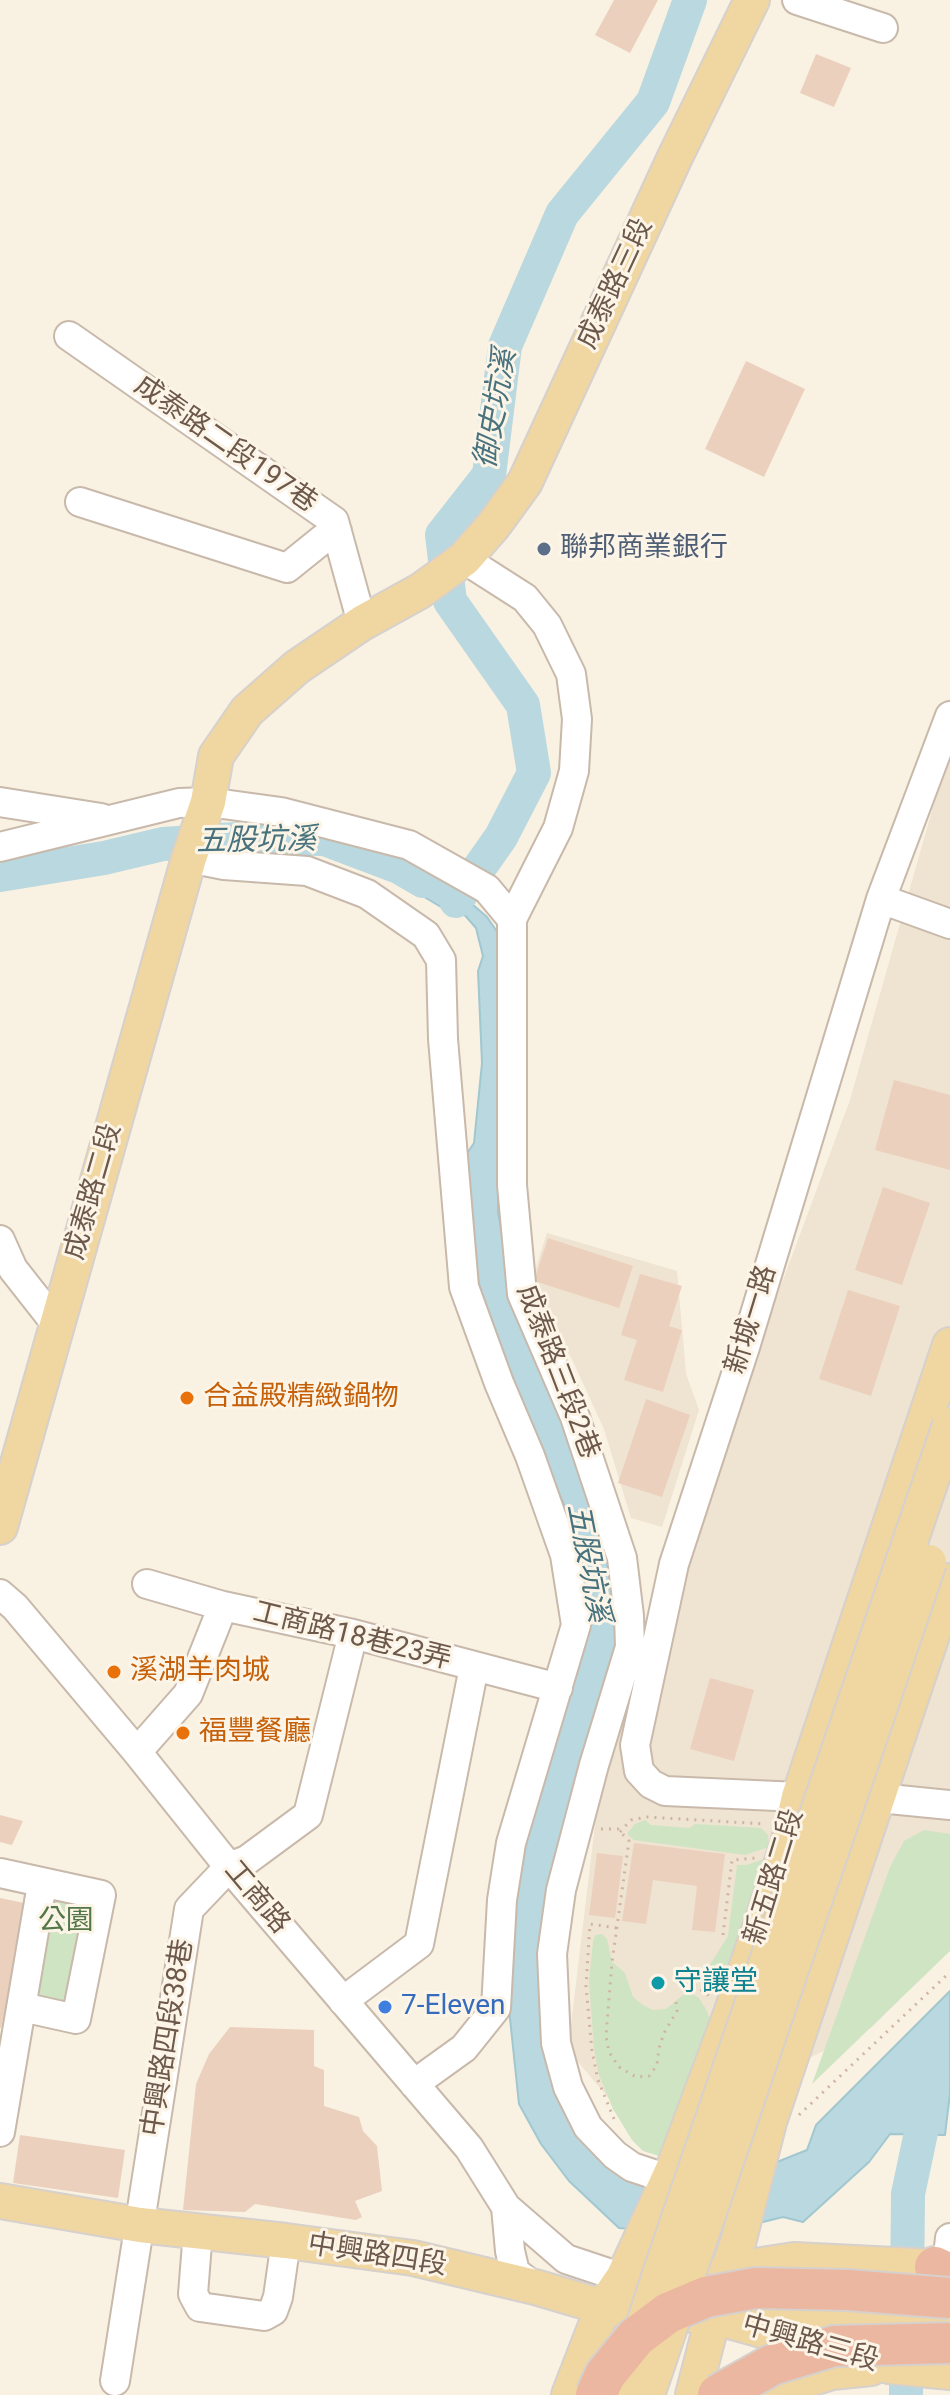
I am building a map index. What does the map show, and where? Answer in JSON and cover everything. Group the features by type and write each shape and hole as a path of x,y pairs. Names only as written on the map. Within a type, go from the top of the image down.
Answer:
{"highway":[{"path":"596,2395 605,2375 636,2337 668,2313 706,2297 756,2288 848,2290 944,2300"},
{"path":"718,2395 772,2365 834,2346 944,2300"}],"main road":[{"name":"成泰路三段","path":"362,623 420,591 463,559 493,526 525,482 675,157 752,0"},
{"path":"206,807 216,756 247,711 297,667 362,623"},
{"name":"成泰路二段","path":"0,1527 206,807"},
{"name":"新五路二段","path":"569,2395 603,2307 623,2278 668,2179 737,1994 786,1850 799,1797 950,1345"},
{"name":"新五路二段","path":"621,2395 950,1425"},
{"name":"新五路二段","path":"647,2395 950,1498"},
{"path":"693,2395 769,2122 950,1581"},
{"path":"773,1889 768,1926 771,1939 784,1950 803,1949 819,1936 838,1912"},
{"path":"737,1994 751,1981 768,1978 797,1990 803,1998 806,2013"},
{"name":"中興路四段","path":"0,2201 140,2225 413,2258 603,2307 715,2317"},
{"name":"中興路三段","path":"729,2270 794,2260 876,2263 944,2300"},
{"path":"690,2289 729,2270"},
{"path":"623,2278 690,2289 715,2317"},
{"name":"中興路三段","path":"715,2317 776,2307 879,2315 944,2300"},
{"name":"中興路三段","path":"715,2317 842,2364 889,2366 944,2300"},
{"path":"768,2395 842,2364"}],"street":[{"path":"797,0 883,28"},
{"name":"成泰路二段197巷","path":"69,336 334,521 362,623"},
{"path":"80,502 287,568 337,531"},
{"name":"成泰路三段2巷","path":"463,559 525,598 547,625 571,674 577,719 574,771 558,828 512,919 512,1185 522,1294 575,1417 622,1558 630,1647 561,1890 552,1954 556,2043 568,2087 588,2127 615,2155 632,2167 668,2179"},
{"name":"新城一路","path":"950,716 881,899 745,1347 674,1564 635,1745 639,1771 651,1784 665,1791 879,1798 950,1805"},
{"path":"0,802 109,820"},
{"path":"0,847 179,803 281,812 409,845 487,889 512,919"},
{"path":"189,858 224,865 307,871 367,894 426,935 441,960 443,1039 464,1287 565,1555 576,1625 511,1843 502,1900 496,2008 464,2048 414,2084"},
{"path":"881,899 950,924"},
{"path":"0,1240 13,1269 57,1325"},
{"name":"工商路18巷23弄","path":"147,1584 223,1606 353,1634 558,1688"},
{"name":"工商路","path":"0,1594 15,1607 229,1867 469,2148 506,2207 566,2259 623,2278"},
{"path":"137,1752 188,1694 223,1606"},
{"name":"中興路四段38巷","path":"115,2381 189,1909 229,1867 247,1860 308,1815 353,1634"},
{"path":"343,2001 419,1944 474,1667"},
{"path":"0,1873 101,1895 76,2019 22,2007"},
{"path":"0,2132 42,1884"},
{"name":"工商路","path":"506,2207 515,2272 535,2287"},
{"path":"198,2231 193,2294 200,2307 264,2316 273,2311 278,2297 286,2241"}],"path":[{"path":"620,1832 631,1820 647,1817 762,1823 770,1826 786,1850 745,1861 732,1860 723,1935"},
{"path":"577,1828 618,1829 629,1841 606,2036 609,2052 619,2067 636,2077 649,2076 657,2065 664,2033 677,2011 676,2002"},
{"path":"617,1928 590,1924 586,1986 598,2080 619,2129"},
{"path":"798,2116 950,1972"}],"shaded area":[{"path":"950,747 950,1949 871,2028 643,2139 568,2050 602,1767 850,1100"},
{"path":"547,1233 677,1271 686,1374 699,1410 662,1527 631,1518 604,1429 571,1357 528,1293"}],"green space":[{"path":"645,1820 651,1825 690,1828 695,1824 761,1828 768,1835 769,1847 745,1855 634,1840 627,1834 635,1824"},
{"path":"924,1830 950,1834 950,1951 812,2084 890,1867 904,1841"},
{"path":"767,1858 752,1893 752,1905 726,1983 719,1991 713,1991 701,1979 728,1936 737,1865"},
{"name":"公園","path":"42,1884 101,1895 76,2019 22,2007"},
{"path":"602,1934 607,1939 612,1962 625,1973 633,1997 653,2010 666,2009 688,1991 699,1998 711,2024 659,2156 643,2151 632,2140 613,2109 599,2075 589,1981 593,1942 595,1935"}],"water":[{"path":"393,847 425,863 487,917 498,933 498,1212 531,1351 576,1451 605,1527 620,1635 545,1946 589,2143 722,2184 807,2150 816,2125 950,1991 950,2093 945,2135 890,2134 869,2162 803,2222 783,2217 707,2236 619,2228 569,2181 541,2144 519,2104 504,1962 518,1846 582,1652 575,1557 564,1505 490,1334 471,1246 464,1158 474,1143 482,1063 478,971 483,956 476,928 462,912 441,907 379,870"}],"building":[{"path":"614,0 658,0 630,53 595,35"},
{"path":"816,54 851,68 834,107 800,93"},
{"path":"746,361 805,389 764,477 705,449"},
{"path":"894,1080 950,1095 950,1170 875,1150"},
{"path":"883,1187 930,1203 902,1285 855,1270"},
{"path":"548,1238 633,1266 619,1308 534,1281"},
{"path":"640,1274 682,1286 669,1326 682,1330 663,1392 624,1380 637,1340 621,1335"},
{"path":"848,1290 900,1306 871,1396 819,1379"},
{"path":"646,1399 690,1415 662,1497 618,1483"},
{"path":"710,1678 754,1690 734,1761 690,1749"},
{"path":"0,1815 23,1821 12,1845 0,1842"},
{"path":"634,1843 725,1854 715,1932 692,1930 697,1886 653,1880 646,1924 622,1921"},
{"path":"597,1853 623,1856 615,1918 589,1915"},
{"path":"0,1898 29,1904 1,2028 0,2028"},
{"path":"230,2027 314,2030 314,2066 324,2070 324,2106 359,2117 363,2131 377,2146 382,2191 355,2201 362,2217 356,2220 255,2204 245,2212 183,2210 196,2084 209,2054"},
{"path":"20,2135 125,2150 118,2198 13,2183"}],"waterway":[{"name":"御史坑溪","path":"456,901 501,837 534,773 523,705 450,601 442,535 489,475 505,346 562,214 653,102 690,0"},
{"name":"五股坑溪","path":"0,875 104,858 163,844 251,838 325,839 399,867 423,881"},
{"path":"906,2395 908,2194 930,2090"}],"place":[{"name":"聯邦商業銀行","path":"544,549"},
{"name":"合益殿精緻鍋物","path":"187,1398"},
{"name":"溪湖羊肉城","path":"114,1672"},
{"name":"福豐餐廳","path":"183,1733"},
{"name":"守讓堂","path":"658,1983"},
{"name":"7-Eleven","path":"385,2007"}]}
